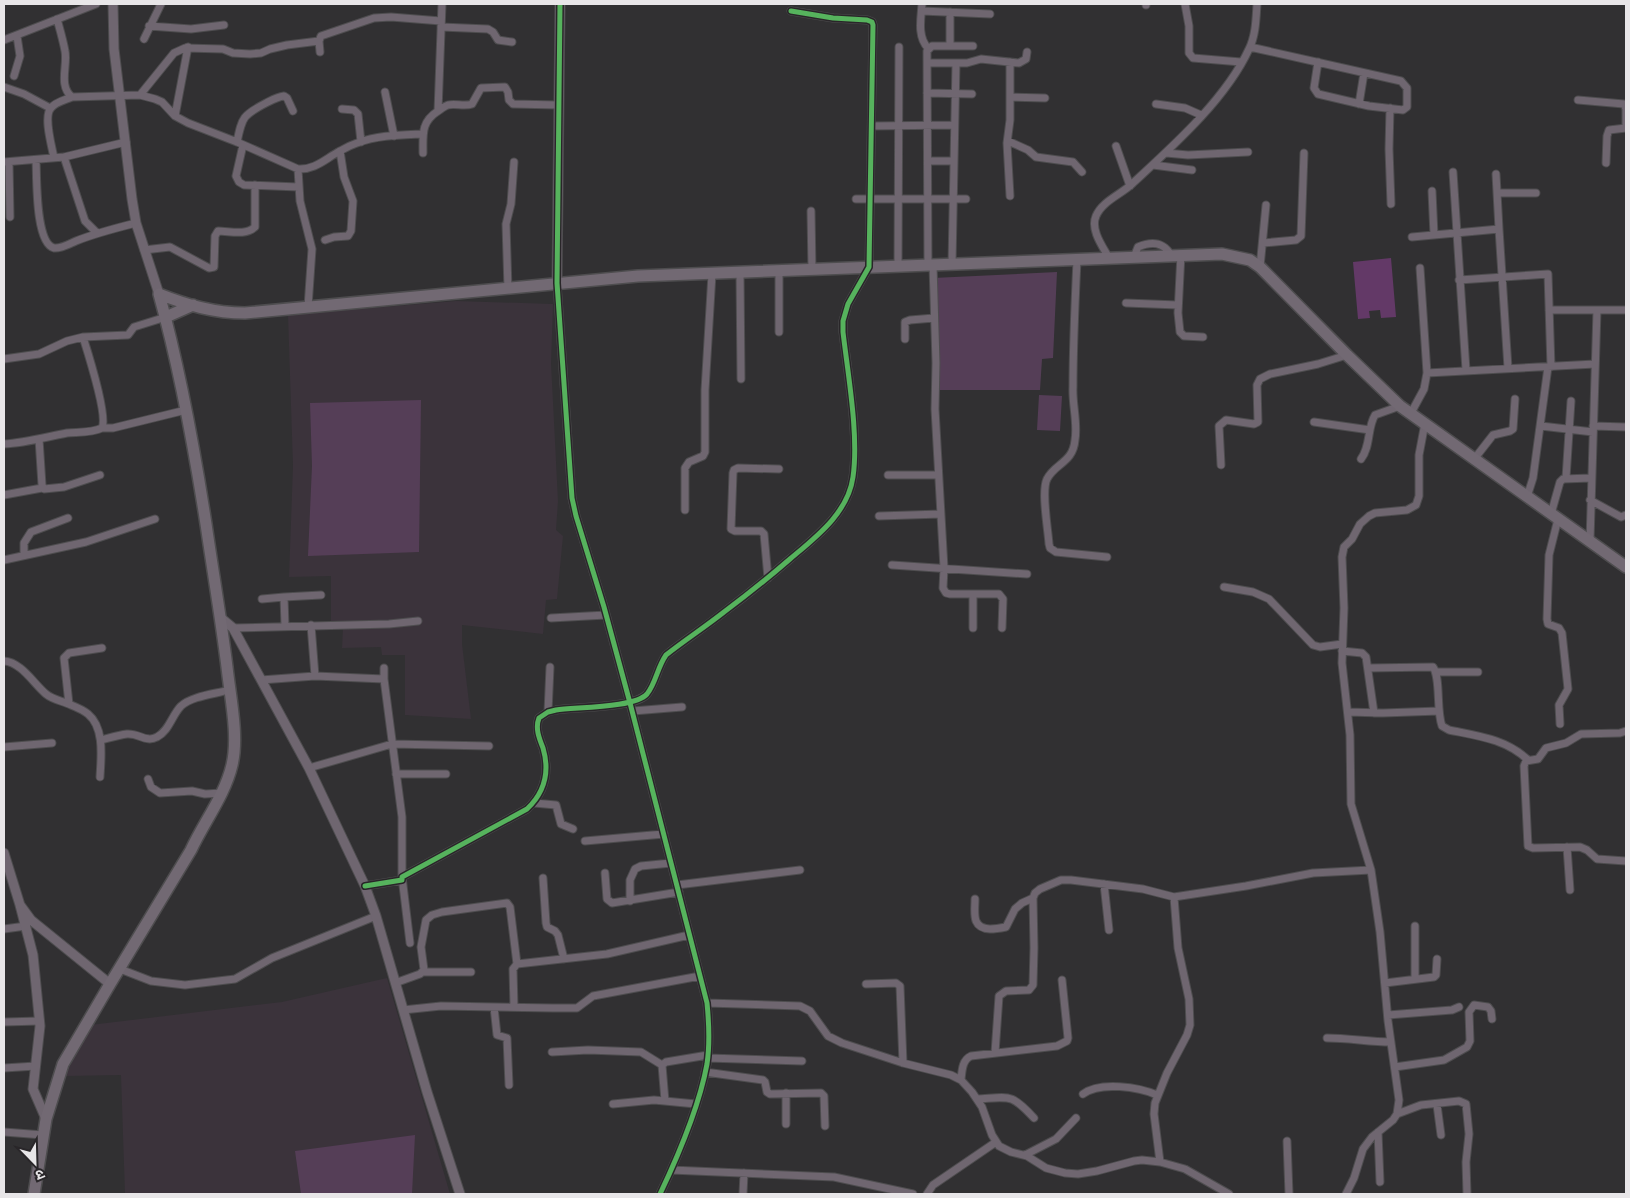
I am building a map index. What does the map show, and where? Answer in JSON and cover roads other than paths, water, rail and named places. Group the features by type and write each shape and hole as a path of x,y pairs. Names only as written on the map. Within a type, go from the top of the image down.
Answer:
{"highway":[{"path":"159,294 226,313 245,313 638,276 740,274 869,267 1134,258 1176,254 1238,256 1250,260 1260,267 1346,355 1400,406 1626,567"},
{"path":"107,982 120,969 192,850 201,829 222,792 232,765 234,751 221,618 198,466 166,317 159,294"},
{"path":"166,317 193,305"},
{"path":"27,1194 44,1115 63,1064 107,982 185,847 201,829"},
{"path":"34,1194 40,1135"}],"street":[{"path":"4,40 96,4"},
{"path":"113,4 114,49 136,223 159,294"},
{"path":"144,39 161,4"},
{"path":"438,111 442,4"},
{"path":"560,4 557,283 572,498 630,703 707,1003 709,1033 705,1072 685,1136 660,1194"},
{"path":"1185,4 1189,26 1189,53 1192,58 1241,62"},
{"path":"1109,258 1095,228 1096,216 1107,203 1130,186 1166,153 1222,91 1250,47 1255,29 1257,4"},
{"path":"990,14 950,12 922,7 921,36 928,48 930,265 936,363 935,409 944,588 946,593 995,593 1002,596 1002,628"},
{"path":"365,886 402,880 402,877 527,809 539,796 547,774 546,761 539,737 537,722 539,718 548,712 567,708 630,703 640,700 649,692 658,668 666,655 768,578 827,526 838,512 850,488 854,465 854,435 843,321 848,304 869,267 873,24 867,20 791,12"},
{"path":"950,12 950,46"},
{"path":"320,52 319,41 324,34 374,18 391,17 488,29 493,32 498,40 512,42"},
{"path":"57,19 65,52 64,74 66,89 72,97"},
{"path":"149,26 191,29 224,25"},
{"path":"14,76 20,56 17,36"},
{"path":"140,95 174,53 188,48 223,49 233,53 250,54 261,53 287,45 319,41"},
{"path":"898,266 899,46"},
{"path":"928,48 932,46 973,46"},
{"path":"1250,47 1318,62 1364,73 1401,81 1408,88 1407,107 1403,110 1359,104 1316,93 1314,88 1318,62"},
{"path":"175,116 188,48"},
{"path":"927,63 968,63 981,59 1019,63 1024,62 1027,52"},
{"path":"1010,62 1008,141 1010,196"},
{"path":"952,264 956,63"},
{"path":"1359,104 1364,73"},
{"path":"4,87 24,94 50,108"},
{"path":"423,153 423,134 426,122 430,116 449,105 472,104 479,92 486,87 505,87 509,100 513,104 558,105"},
{"path":"385,92 394,136"},
{"path":"927,93 972,94"},
{"path":"54,158 47,116 50,108 72,97 140,95 162,102 175,116 188,123 240,143 298,169 307,170 340,151 361,142 394,136 423,134"},
{"path":"293,111 287,98 284,96 248,112 241,124 236,176 242,184 299,187"},
{"path":"1010,98 1045,98"},
{"path":"1578,100 1624,104 1626,109 1626,128 1608,130 1606,163"},
{"path":"1156,104 1185,108 1201,115"},
{"path":"342,108 354,110 358,114 361,142"},
{"path":"1390,108 1388,149 1392,204"},
{"path":"872,126 954,126"},
{"path":"1008,141 1028,150 1036,157 1073,162 1082,172"},
{"path":"10,217 6,162 64,157 126,142"},
{"path":"1116,146 1130,186"},
{"path":"325,240 348,236 351,231 353,198 344,178 340,151"},
{"path":"1166,153 1188,155 1248,152"},
{"path":"1263,243 1296,240 1302,236 1304,153"},
{"path":"64,157 85,221 97,233"},
{"path":"36,160 39,222 50,246 58,248 97,233 136,223"},
{"path":"928,161 953,161"},
{"path":"508,289 506,224 511,204 514,162"},
{"path":"1153,165 1192,170"},
{"path":"298,169 304,219 312,249 308,307"},
{"path":"1453,172 1466,370"},
{"path":"1496,174 1508,368"},
{"path":"144,250 170,247 209,268 214,267 215,236 218,230 244,232 250,231 255,227 255,185"},
{"path":"1432,191 1434,235"},
{"path":"1497,192 1536,192"},
{"path":"856,199 966,199"},
{"path":"1260,267 1266,205"},
{"path":"810,211 812,270"},
{"path":"1412,237 1499,229"},
{"path":"1176,254 1179,327 1182,335 1204,337"},
{"path":"1077,260 1072,389 1076,440 1069,458 1049,476 1045,486 1049,544 1050,548 1056,552 1106,556"},
{"path":"1411,413 1424,390 1427,373 1420,268"},
{"path":"779,272 779,332"},
{"path":"685,510 685,468 689,462 701,457 705,452 705,390 712,274"},
{"path":"740,274 740,379"},
{"path":"1459,280 1548,274 1550,367 1533,478 1527,497"},
{"path":"1126,303 1178,305"},
{"path":"1549,310 1626,310"},
{"path":"1590,541 1597,310"},
{"path":"4,359 39,354 67,341 83,337 128,335 134,326 166,317"},
{"path":"905,339 904,325 906,322 934,318"},
{"path":"83,337 103,411 104,424 102,428"},
{"path":"1221,465 1219,426 1226,420 1254,424 1258,422 1257,385 1260,379 1270,374 1318,364 1346,355"},
{"path":"1427,373 1595,364"},
{"path":"1474,458 1493,434 1513,429 1515,399"},
{"path":"1566,478 1571,401"},
{"path":"1361,459 1366,452 1375,415 1400,406"},
{"path":"4,444 67,433 113,428 186,410"},
{"path":"1314,422 1370,430"},
{"path":"1346,1194 1354,1178 1363,1149 1378,1132 1393,1120 1397,1114 1399,1100 1371,870 1351,804 1348,712 1343,678 1344,608 1342,557 1344,547 1368,516 1374,513 1407,510 1416,505 1419,496 1419,455 1424,423"},
{"path":"1541,426 1569,429 1626,427"},
{"path":"39,439 42,488"},
{"path":"768,578 764,534 761,532 734,531 731,529 733,473 738,468 779,469"},
{"path":"4,495 42,488 64,487 100,475"},
{"path":"888,475 938,475"},
{"path":"1560,724 1559,705 1568,689 1562,633 1559,628 1548,624 1547,619 1549,554 1560,482 1566,478 1591,478"},
{"path":"1590,500 1621,517 1626,515"},
{"path":"879,516 941,514"},
{"path":"24,555 24,543 31,532 68,518"},
{"path":"4,560 86,542 155,519"},
{"path":"892,565 1027,574"},
{"path":"1224,587 1254,592 1268,599 1313,645 1320,647 1342,647 1364,654 1368,668 1374,713"},
{"path":"973,594 973,628"},
{"path":"262,599 321,595"},
{"path":"284,597 285,626"},
{"path":"551,618 606,615"},
{"path":"221,618 233,628 261,680 308,768 365,886 376,916 427,1092 460,1194"},
{"path":"233,628 389,624 418,621"},
{"path":"311,625 315,676"},
{"path":"69,704 64,658 69,653 102,648"},
{"path":"4,661 17,666 48,696 69,704 91,718 101,740 100,777"},
{"path":"1368,668 1429,666 1435,669 1441,723 1445,728 1503,743 1519,752 1528,760 1538,759 1546,748 1566,743 1581,734 1615,734 1626,731"},
{"path":"548,712 550,667"},
{"path":"384,668 402,818 402,877 410,943"},
{"path":"1436,672 1478,672"},
{"path":"261,680 315,676 384,679"},
{"path":"101,740 128,734 136,734 146,740 153,739 165,731 175,714 186,703 229,690"},
{"path":"632,711 682,707"},
{"path":"1348,712 1439,711"},
{"path":"4,747 52,743"},
{"path":"308,768 392,744 489,746"},
{"path":"1528,760 1524,766 1527,844 1533,848 1580,847 1587,850 1597,859 1626,861"},
{"path":"396,774 446,774"},
{"path":"148,780 151,787 160,792 192,790 205,794 222,792"},
{"path":"534,803 556,805 561,824 573,829"},
{"path":"585,841 664,834"},
{"path":"1566,847 1570,890"},
{"path":"4,853 33,955 40,1021 34,1089 44,1115"},
{"path":"630,901 630,880 636,869 641,866 671,862"},
{"path":"605,873 608,901 612,903 630,901 678,888 800,870"},
{"path":"995,1053 999,996 1006,991 1029,990 1033,985 1033,898 1040,889 1060,880 1143,889 1174,897 1313,873 1371,870"},
{"path":"544,878 546,922 548,927 558,935 564,959"},
{"path":"1104,884 1109,930"},
{"path":"1160,1162 1154,1109 1157,1095 1190,1025 1189,998 1178,948 1174,897"},
{"path":"975,899 977,924 982,928 990,929 1006,927 1015,909 1033,898"},
{"path":"422,972 424,966 422,943 428,917 435,913 504,903 507,903 510,907 517,964"},
{"path":"20,905 31,920 107,982"},
{"path":"120,969 151,981 185,985 235,979 272,958 376,916"},
{"path":"4,928 26,926"},
{"path":"1415,926 1416,979"},
{"path":"514,1007 513,969 517,964 606,954 689,935"},
{"path":"1385,983 1434,978 1436,975 1437,959"},
{"path":"395,983 422,972 471,972"},
{"path":"403,1010 441,1006 578,1008 593,996 700,976"},
{"path":"961,1080 964,1063 968,1057 1057,1046 1067,1042 1062,980"},
{"path":"866,984 896,983 900,986 903,1063"},
{"path":"707,1003 800,1006 810,1011 824,1032 832,1038 865,1052 951,1075 961,1080 982,1107 996,1142 1004,1149 1025,1156 1046,1168 1064,1173 1078,1174 1097,1172 1134,1161 1160,1162 1185,1169 1229,1194"},
{"path":"1395,1067 1444,1060 1468,1046 1470,1041 1469,1012 1474,1005 1488,1006 1492,1019"},
{"path":"494,1007 496,1035 505,1036 507,1040 509,1085"},
{"path":"1388,1015 1452,1010 1459,1007"},
{"path":"4,1022 40,1021"},
{"path":"1327,1038 1391,1042"},
{"path":"552,1052 588,1050 641,1052 662,1065"},
{"path":"662,1065 666,1062 708,1056 802,1061"},
{"path":"662,1065 665,1101"},
{"path":"4,1068 36,1066"},
{"path":"705,1072 761,1079 765,1082 768,1093 819,1092 823,1094 825,1126"},
{"path":"1083,1094 1097,1088 1106,1087 1140,1089 1157,1095"},
{"path":"786,1094 786,1124"},
{"path":"977,1100 1010,1098 1020,1103 1034,1118"},
{"path":"613,1104 654,1100 696,1104"},
{"path":"1397,1114 1415,1106 1462,1101 1467,1107 1469,1134 1466,1162 1467,1194"},
{"path":"1437,1104 1441,1135"},
{"path":"1025,1156 1056,1139 1076,1118"},
{"path":"4,1132 40,1135"},
{"path":"1378,1132 1380,1182"},
{"path":"1287,1141 1290,1194"},
{"path":"926,1194 933,1185 996,1142"},
{"path":"671,1170 834,1177 912,1194"},
{"path":"743,1194 744,1173"}]}
